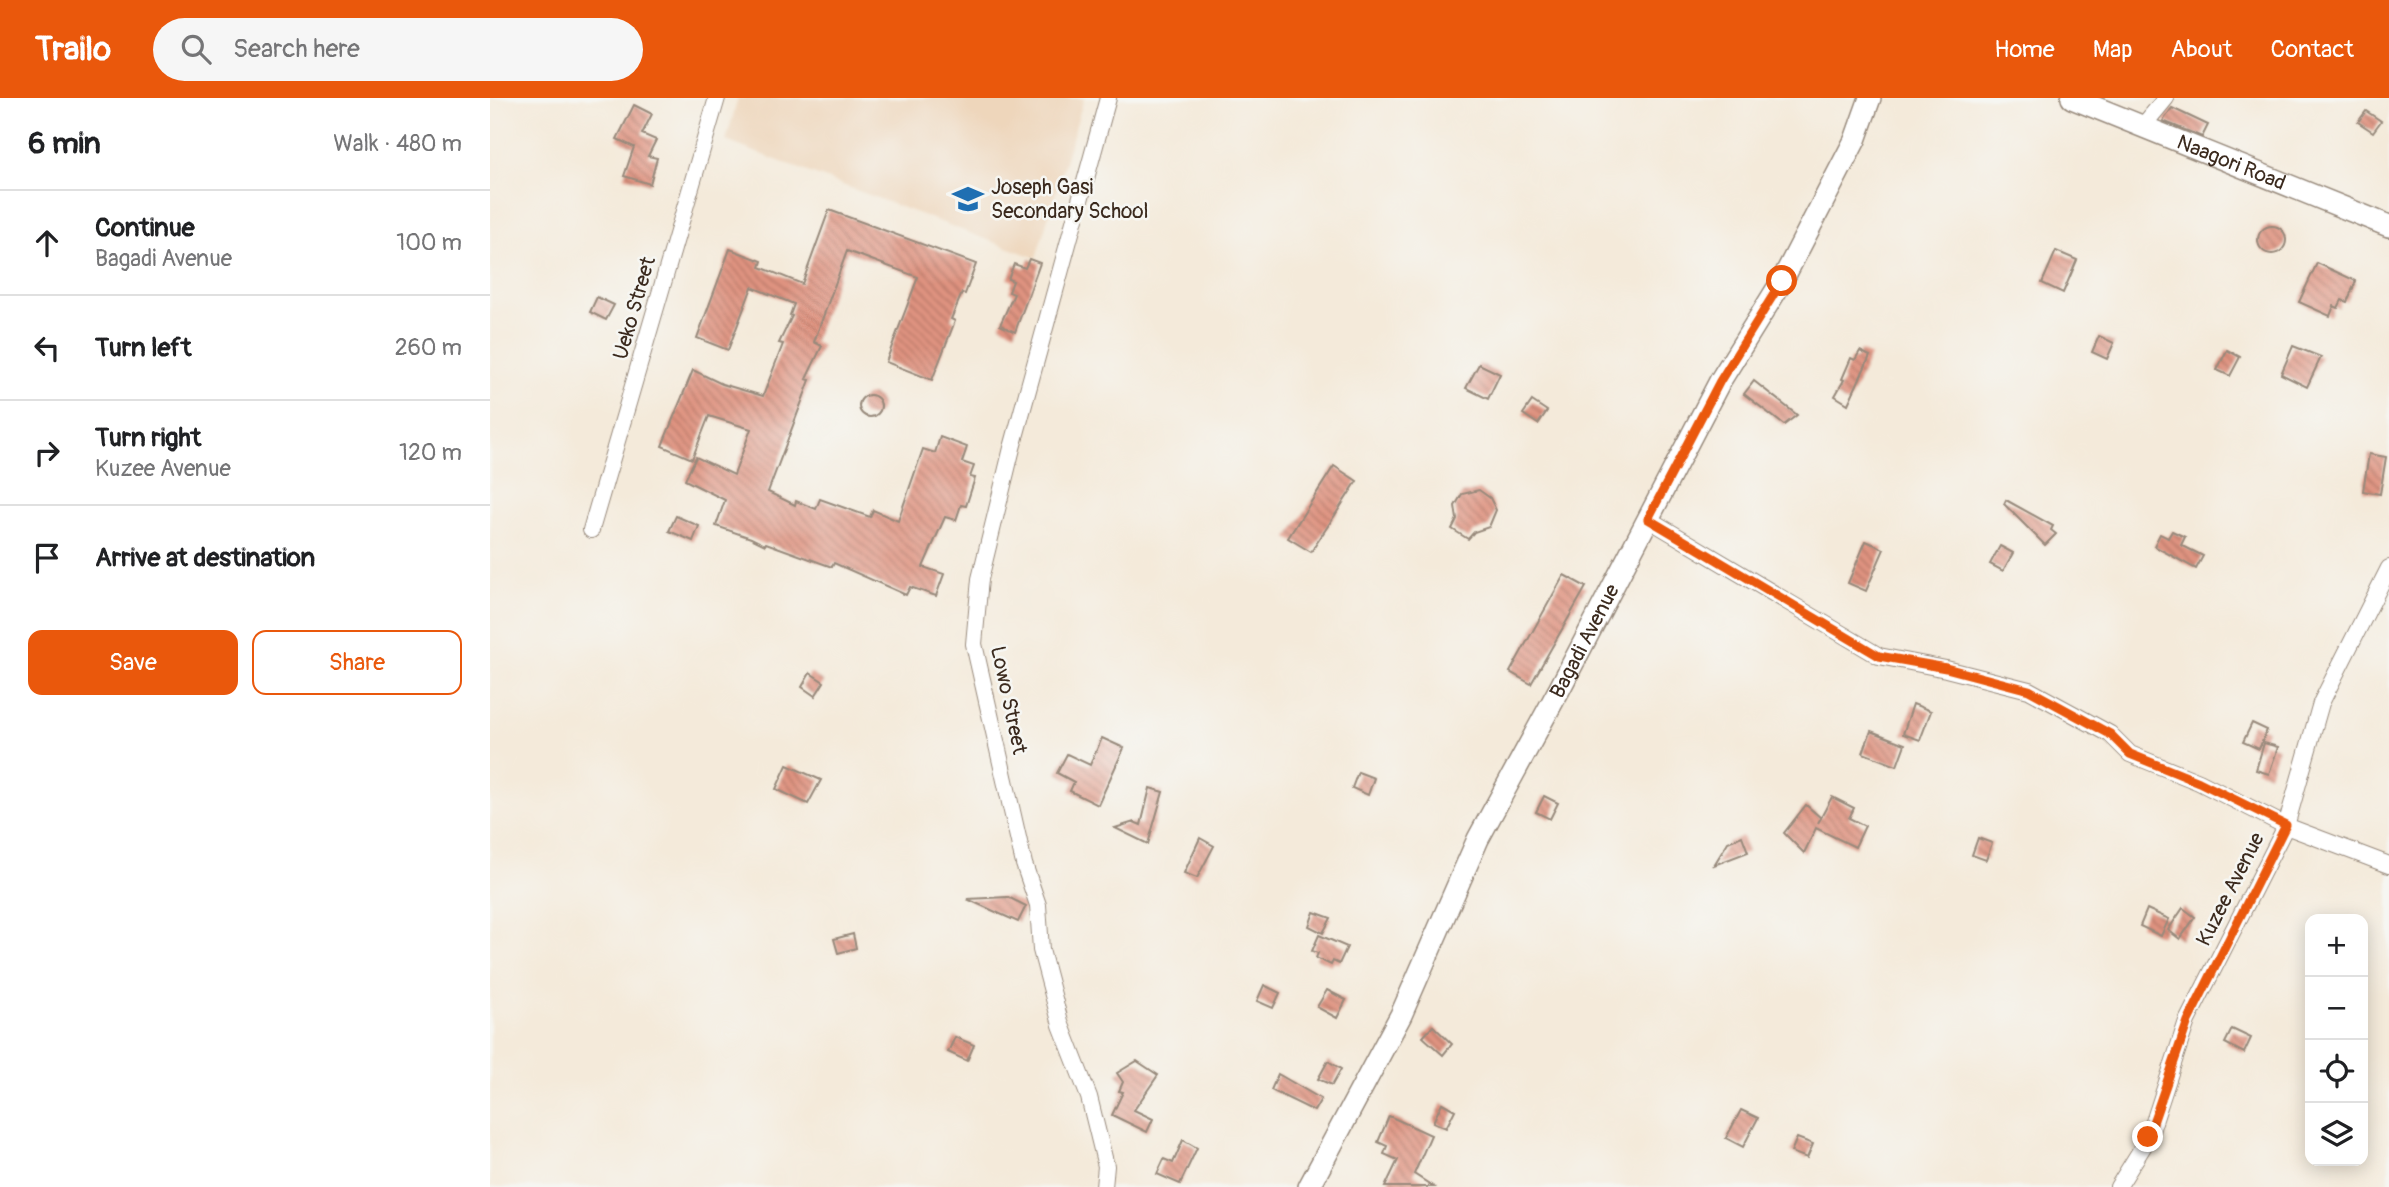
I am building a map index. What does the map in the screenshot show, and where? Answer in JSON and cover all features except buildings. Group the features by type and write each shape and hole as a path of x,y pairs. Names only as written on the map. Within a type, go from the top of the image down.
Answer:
{"street":[{"name":"Ueko Street","path":"591,530 717,98"},
{"name":"Lowo Street","path":"1104,1187 1106,1166 1089,1097 1061,1025 1041,950 1038,905 1024,864 974,644 981,579 1012,448 1108,98"},
{"name":"Bagadi Avenue","path":"1310,1187 1401,1015 1478,839 1720,381 1782,281 1855,139 1870,98"},
{"name":"Naagori Road","path":"2072,98 2389,226"},
{"path":"2142,127 2166,98"},
{"path":"1648,519 1879,656 1946,668 2029,690 2110,734 2130,754 2199,782 2286,825 2389,865"},
{"name":"Kuzee Avenue","path":"2118,1187 2148,1137 2188,1021 2286,825 2321,703 2389,568"}],"shaded area":[{"name":"Joseph Gasi Secondary School","path":"738,98 1084,98 1036,258 726,141"}],"place":[{"name":"Joseph Gasi Secondary School","path":"968,199"}],"route":[{"path":"1782,281 1720,381 1648,519 1879,656 1946,668 2029,690 2110,734 2130,754 2199,782 2286,825 2188,1021 2148,1137"}]}
